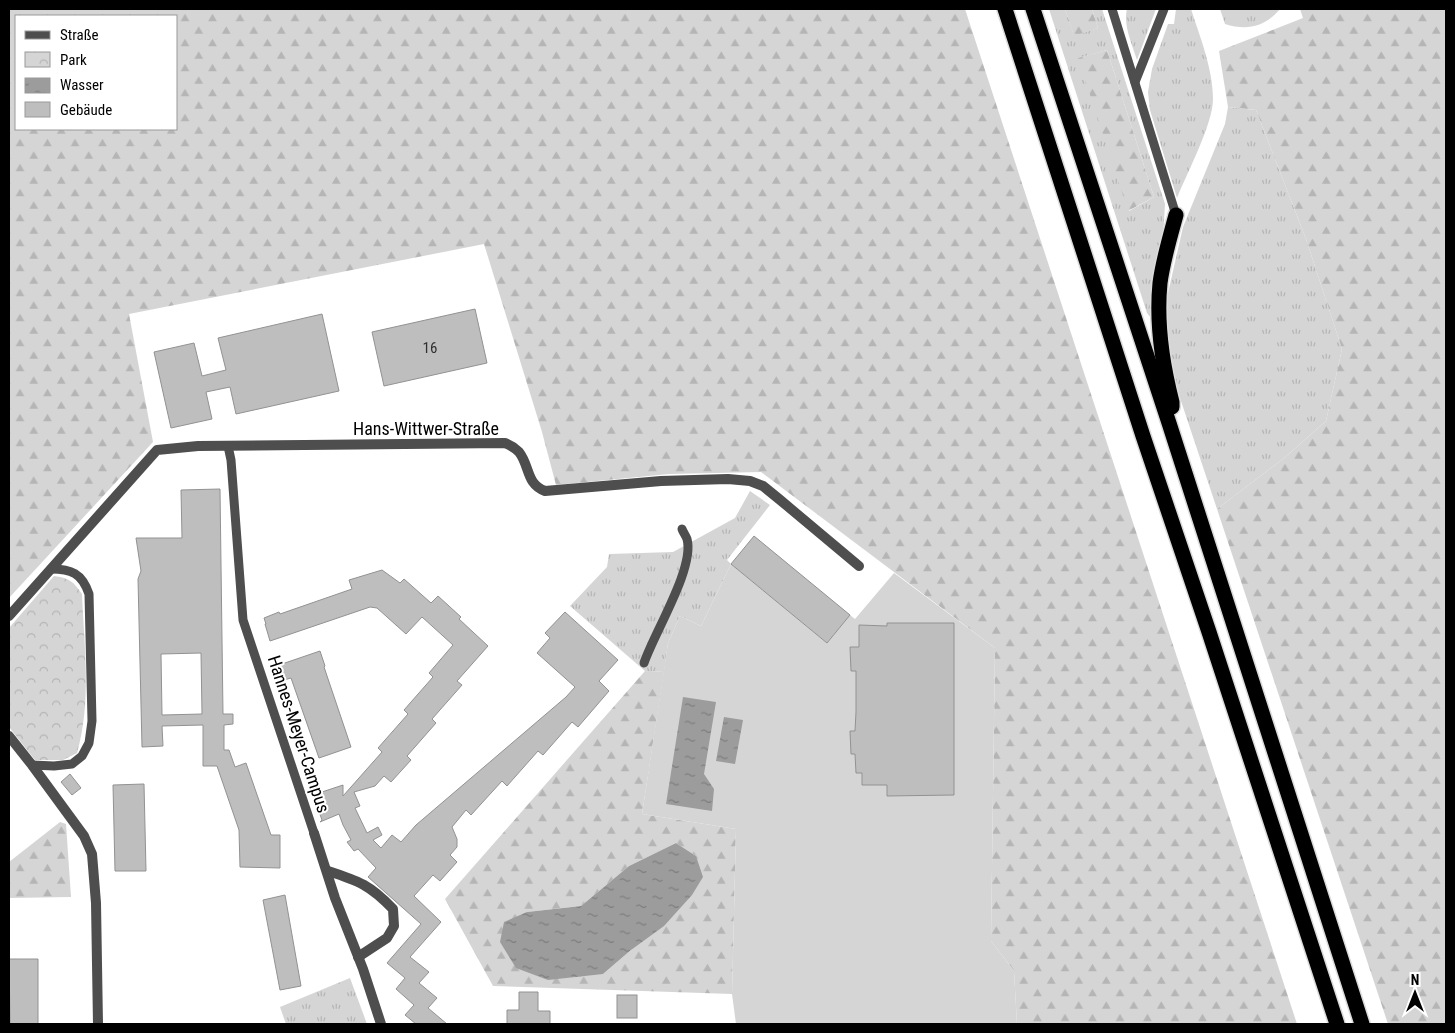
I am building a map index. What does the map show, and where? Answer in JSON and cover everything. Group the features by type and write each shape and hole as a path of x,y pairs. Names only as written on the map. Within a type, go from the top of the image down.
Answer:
{"highway":[{"path":"1033,9 1169,423 1362,1024"},
{"path":"1005,13 1136,417 1209,632 1337,1024"},
{"path":"1169,423 1172,402 1161,354 1159,306 1164,262 1176,214"}],"street":[{"name":"Hans-Wittwer-Straße","path":"9,616 157,450 228,446 505,443 519,453 532,482 545,492 661,481 728,479 750,481 763,486 780,499 859,566"},
{"path":"9,736 84,836 92,854 96,904 98,1024"},
{"name":"Hannes-Meyer-Campus","path":"314,833 328,871 335,898 381,1024"},
{"path":"328,871 365,884 379,894 393,909 394,926 387,938 358,957"}],"lane":[{"path":"1112,9 1176,214"},
{"path":"1135,82 1164,9"},
{"name":"Hannes-Meyer-Campus","path":"228,446 232,467 243,620 314,833"},
{"path":"644,663 680,583 686,563 687,541 682,529"},
{"path":"32,765 54,766 72,764 82,756 89,743 92,721 89,594 86,584 73,572 51,568"}],"green space":[{"path":"9,9 965,9 1297,1024 1017,1024 1014,971 991,941 995,648 761,472 669,474 556,485 542,432 484,244 129,314 153,442 9,598"},
{"path":"1049,9 1065,9 1074,35 1098,28 1092,9 1102,9 1165,204 1163,238 1153,280 1151,318 1147,313","holes":["1107,50 1154,197 1129,211 1079,58"]},
{"path":"1065,9 1092,9 1098,28 1074,36"},
{"path":"1127,9 1156,9 1137,60 1127,28"},
{"path":"1176,9 1191,9 1211,76 1213,99 1209,122 1177,198 1150,110 1148,92 1152,69 1168,24 1174,24"},
{"path":"1220,9 1280,9 1262,24 1241,27 1225,24"},
{"path":"1300,9 1446,9 1446,1024 1388,1024 1217,509 1283,459 1326,421 1342,349 1306,239 1256,110 1228,107 1219,51 1303,18"},
{"path":"1107,50 1154,197 1128,211 1078,58"},
{"path":"1228,107 1256,110 1306,239 1342,349 1326,421 1283,459 1217,509 1176,386 1166,335 1168,293 1183,227 1225,124"},
{"path":"750,491 770,505 727,560 731,564 701,626 680,616 668,643 664,672 645,671 570,606 607,567 609,554 673,552 735,518"},
{"path":"731,564 827,643 850,615 855,619 894,573 995,648 991,941 1014,971 1017,1024 736,1024 732,994 736,829 642,814 668,643 680,616 701,626"},
{"path":"54,576 70,581 82,594 86,694 82,734 77,753 63,760 35,760 9,727 9,628"},
{"path":"645,671 664,672 642,814 736,829 732,994 493,986 445,899","holes":["676,843 696,856 631,950 603,974 527,912 581,906 629,866"]},
{"path":"60,822 66,824 71,897 9,898 9,862"},
{"path":"350,978 367,1024 286,1024 280,1007"}],"water":[{"path":"683,697 716,702 704,774 714,789 712,811 666,804"},
{"path":"724,717 743,720 735,764 716,761"},
{"path":"676,843 696,856 703,877 692,895 664,926 631,950 603,974 548,980 516,968 500,942 504,922 527,912 581,906 629,866"}],"building":[{"path":"475,309 487,363 384,386 372,332"},
{"path":"322,314 339,391 236,414 230,387 206,392 212,419 171,428 154,352 194,343 202,376 226,370 218,338"},
{"path":"220,489 223,714 233,714 233,724 224,725 224,750 229,750 235,767 246,763 271,835 280,835 280,868 240,867 239,830 217,766 203,766 203,725 162,726 163,746 142,747 138,579 141,571 136,538 182,538 181,490","holes":["201,653 202,714 162,715 161,654"]},
{"path":"754,536 850,615 827,643 731,564"},
{"path":"382,570 400,583 404,579 431,603 438,596 488,646 457,681 462,685 432,719 436,723 407,756 411,760 391,782 384,776 375,786 354,792 360,806 355,808 367,833 378,827 382,835 373,840 381,848 392,835 401,842 416,825 566,697 575,687 537,653 550,638 545,633 565,612 618,660 599,681 609,691 578,727 572,722 543,755 538,751 507,786 502,781 471,815 466,810 452,827 457,839 457,847 450,855 457,862 440,881 433,875 414,896 441,922 410,957 429,972 419,983 437,998 428,1008 447,1024 416,1024 405,1015 414,1005 396,989 405,978 387,963 421,924 368,877 376,868 358,849 354,851 347,842 351,840 339,814 320,822 322,820 313,795 343,785 343,796 382,752 378,748 408,714 404,710 433,677 429,673 453,645 422,617 406,634 377,608 370,607 270,641 264,618 352,589 349,580"},
{"path":"887,623 954,623 954,795 887,796 887,785 862,785 862,773 856,773 855,754 851,754 850,731 855,731 856,671 851,671 850,647 859,647 859,625 887,626"},
{"path":"320,651 351,747 319,758 291,678 284,680 279,665"},
{"path":"70,774 81,788 72,795 61,782"},
{"path":"144,784 146,871 115,871 113,785"},
{"path":"285,895 301,986 280,990 263,900"},
{"path":"9,959 38,959 38,1024 10,1024"},
{"path":"519,992 538,992 538,1011 550,1011 550,1024 507,1024 507,1010 519,1010"},
{"path":"617,995 637,995 637,1018 617,1018"}]}
